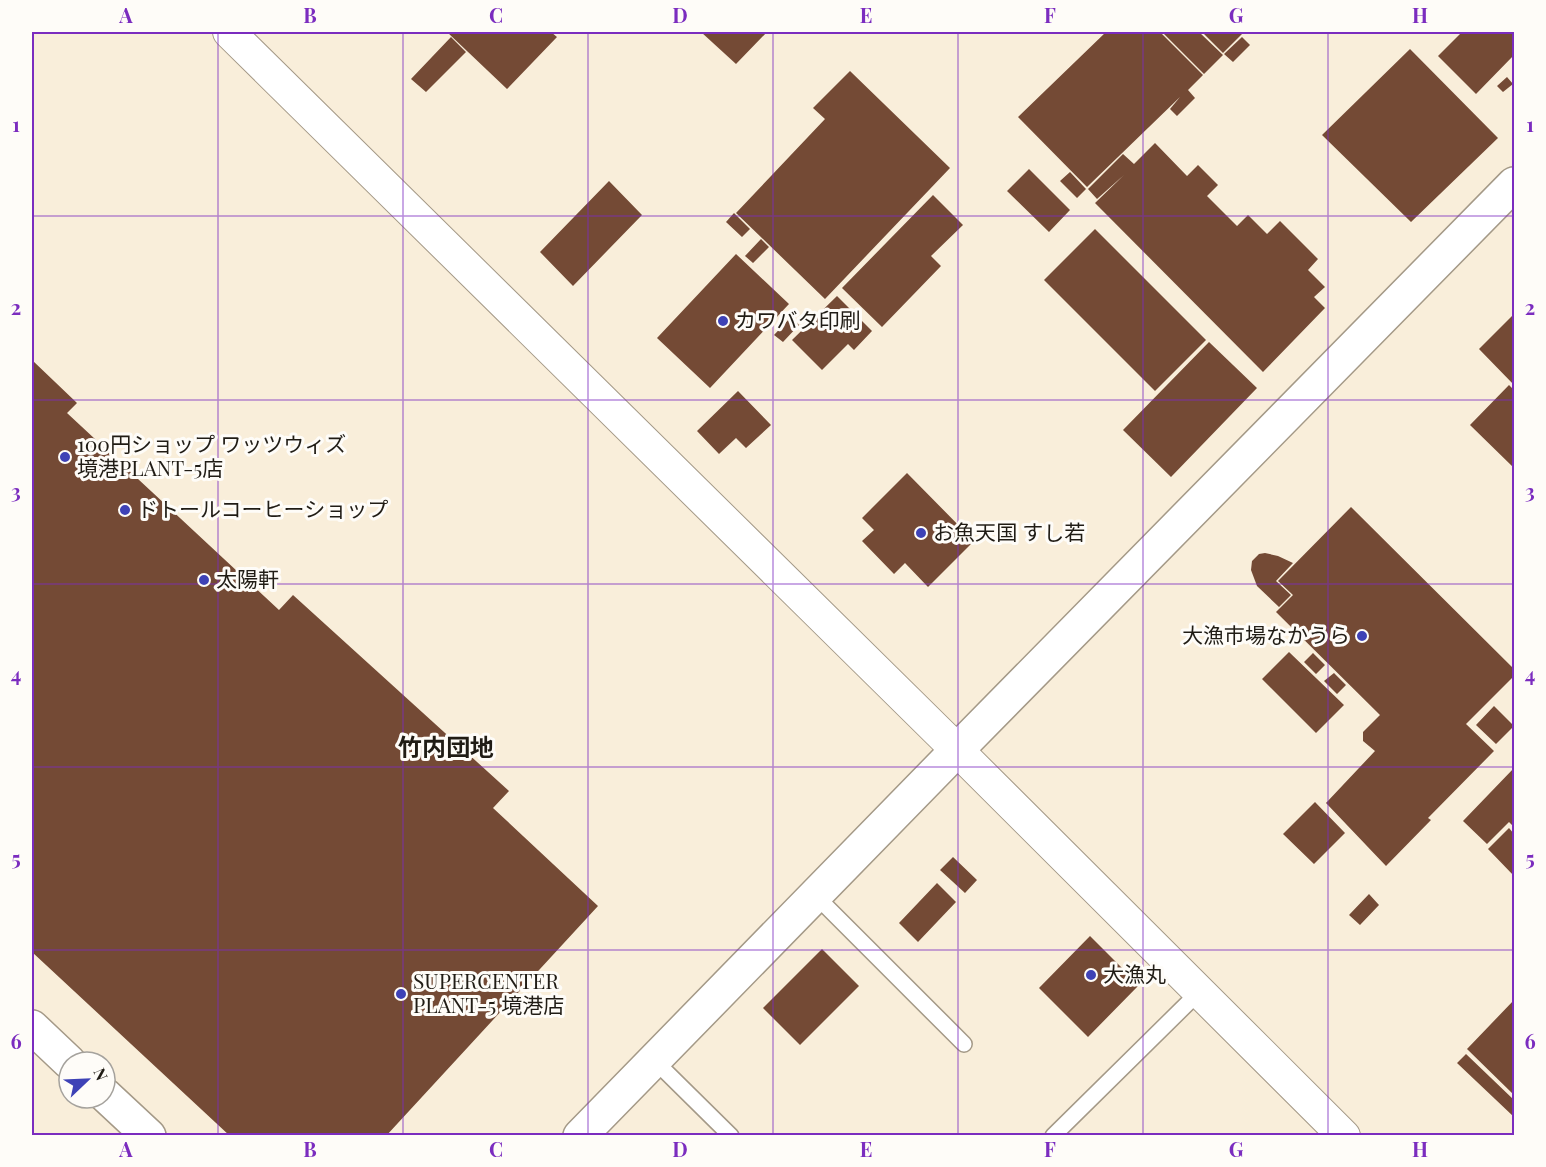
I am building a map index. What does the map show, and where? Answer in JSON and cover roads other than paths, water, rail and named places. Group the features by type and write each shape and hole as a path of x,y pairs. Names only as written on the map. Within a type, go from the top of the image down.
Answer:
{"street":[{"path":"229,32 957,750 1344,1136"},
{"path":"580,1136 1515,184"},
{"path":"32,1027 57,1051"},
{"path":"117,1106 149,1136"}],"lane":[{"path":"815,895 964,1044"},
{"path":"1053,1136 1199,992"},
{"path":"654,1060 731,1136"}],"place":[{"name":"カワバタ印刷","path":"723,321"},
{"name":"100円ショップ ワッツウィズ 境港PLANT-5店","path":"65,457"},
{"name":"ドトールコーヒーショップ","path":"125,510"},
{"name":"お魚天国 すし若","path":"921,533"},
{"name":"太陽軒","path":"204,580"},
{"name":"大漁市場なかうら","path":"1362,636"},
{"name":"大漁丸","path":"1091,975"},
{"name":"SUPERCENTER PLANT-5 境港店","path":"401,994"}],"district":[{"name":"竹内団地","path":"446,748"}]}
